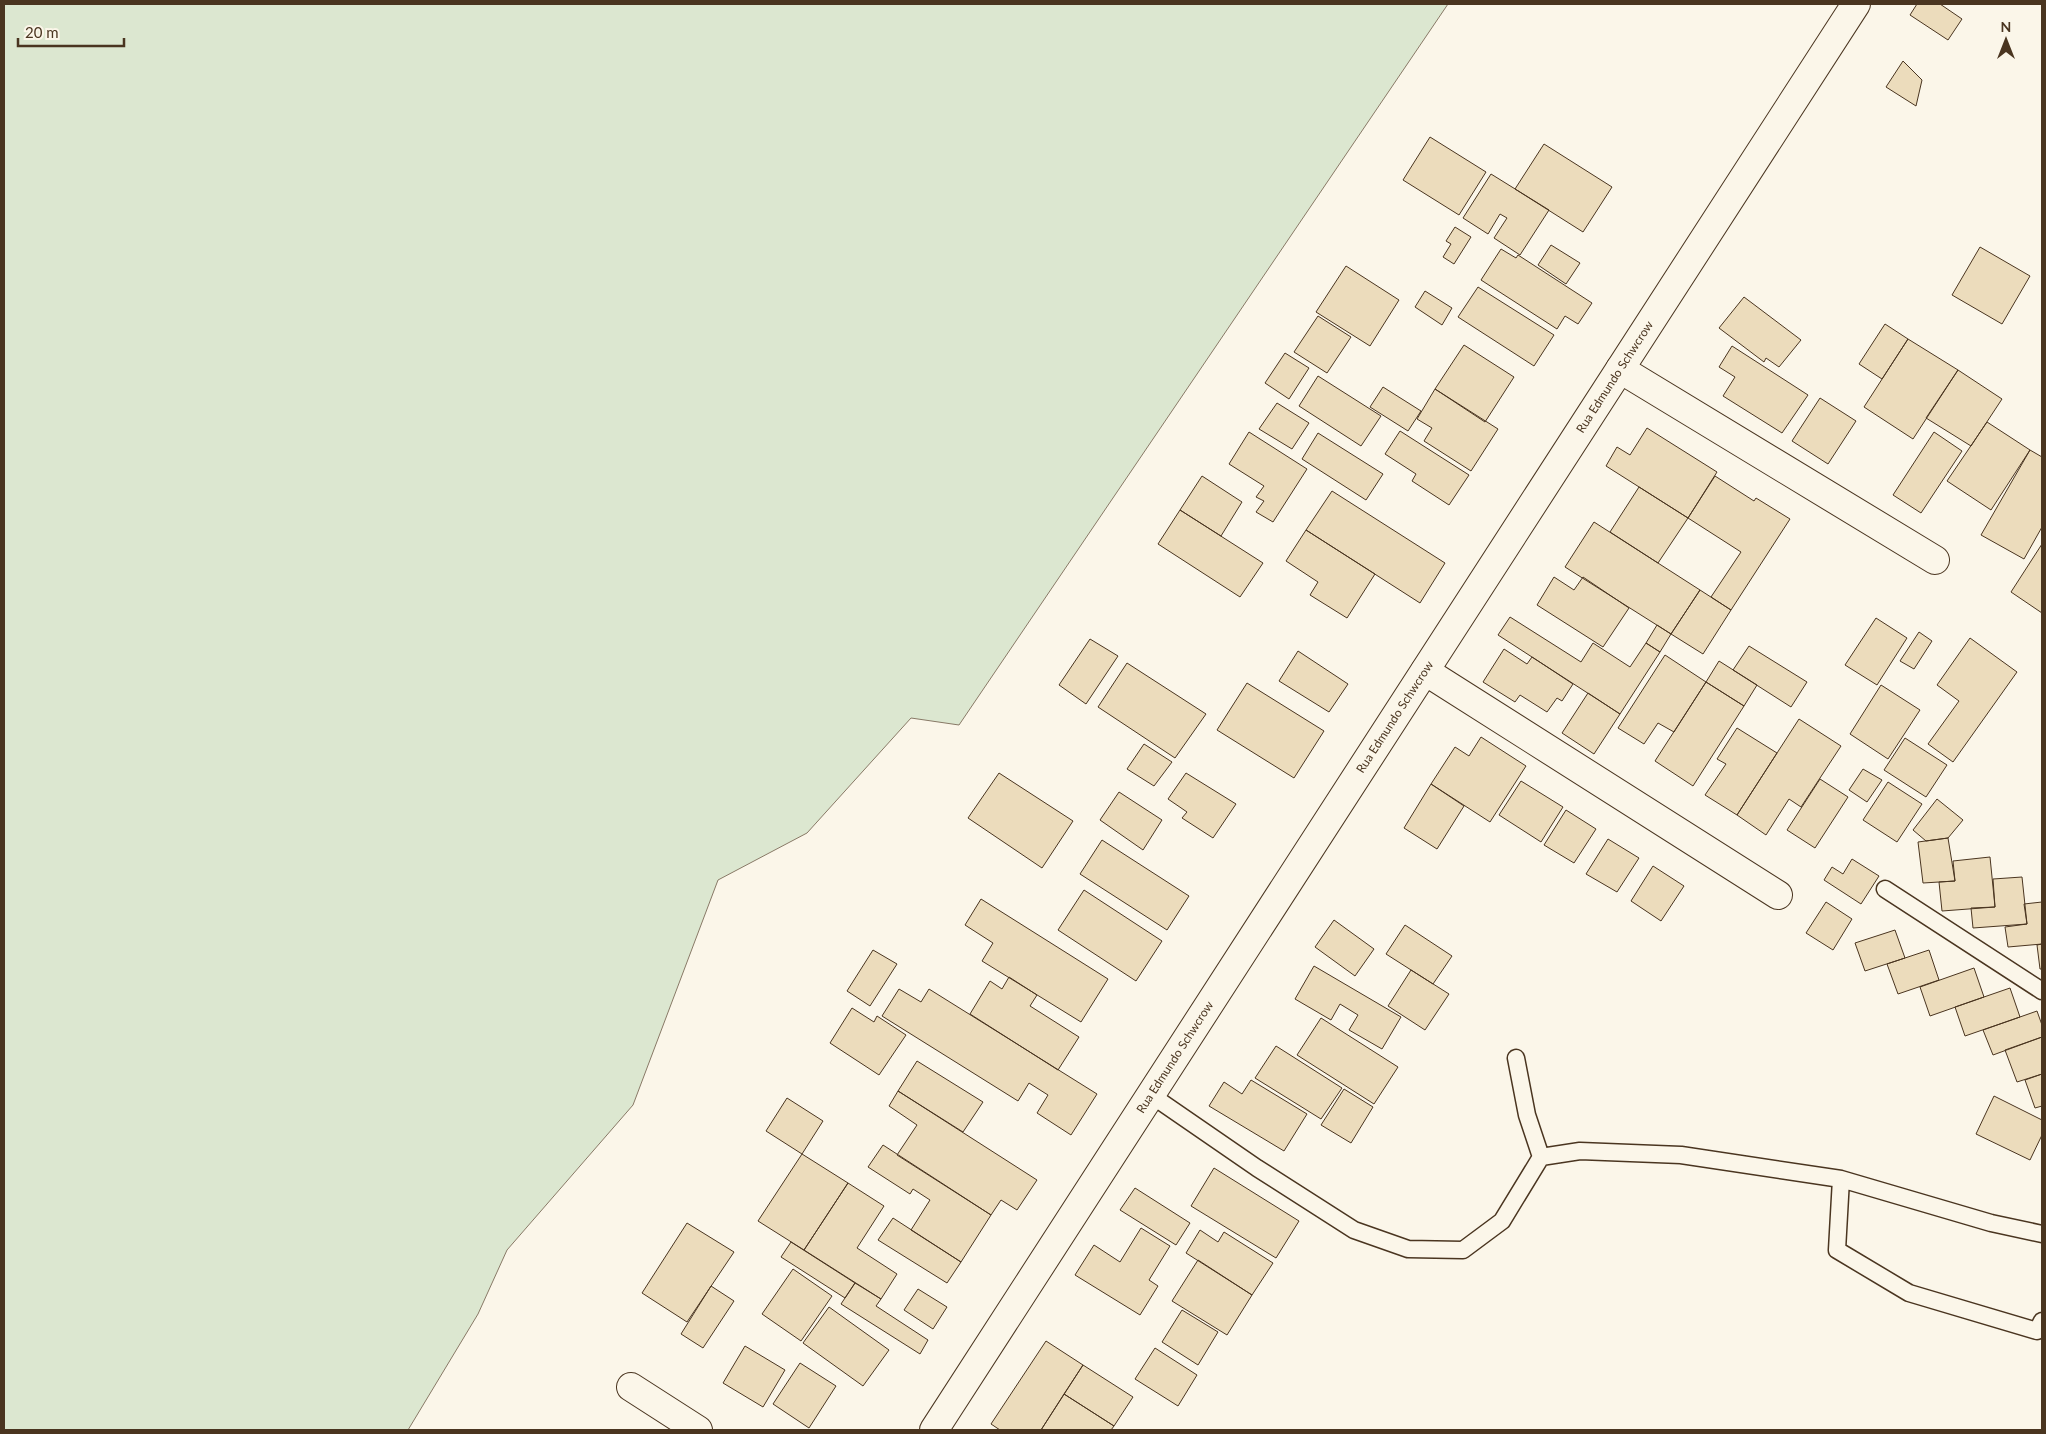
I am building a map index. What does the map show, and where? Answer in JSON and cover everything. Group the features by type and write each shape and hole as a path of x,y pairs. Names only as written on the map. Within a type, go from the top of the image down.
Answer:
{"street":[{"name":"Rua Edmundo Schwcrow","path":"934,1430 1856,4"},
{"path":"1620,369 1935,560"},
{"path":"1425,671 1778,895"},
{"path":"631,1387 698,1430"}],"lane":[{"path":"1885,889 2042,991"},
{"path":"1151,1095 1257,1168 1354,1230 1408,1249 1463,1250 1502,1221 1541,1157 1528,1115 1516,1058"},
{"path":"1541,1157 1580,1151 1682,1155 1841,1179 1991,1223 2042,1234"},
{"path":"1841,1179 1837,1250 1910,1293 2037,1331 2042,1321"}],"green space":[{"path":"4,4 1448,4 959,725 911,718 807,833 718,880 633,1105 507,1250 478,1314 408,1430 4,1430"}],"building":[{"path":"1917,4 1940,4 1962,19 1948,40 1910,15"},
{"path":"1903,61 1922,80 1916,106 1886,87"},
{"path":"1430,137 1486,172 1459,215 1403,180"},
{"path":"1544,144 1612,187 1583,232 1515,189"},
{"path":"1491,174 1549,210 1520,255 1494,238 1507,218 1500,214 1488,234 1463,218"},
{"path":"1455,227 1471,237 1454,264 1443,257 1451,244 1446,241"},
{"path":"1551,245 1580,263 1566,284 1538,265"},
{"path":"1980,247 2030,276 2002,324 1952,295"},
{"path":"1501,249 1516,258 1518,255 1592,303 1578,324 1565,316 1557,329 1481,280"},
{"path":"1346,266 1399,300 1370,346 1316,312"},
{"path":"1478,287 1554,335 1534,366 1458,317"},
{"path":"1425,291 1452,308 1442,325 1415,307"},
{"path":"1744,297 1801,340 1779,367 1766,358 1764,362 1719,328"},
{"path":"1318,316 1351,337 1327,373 1294,352"},
{"path":"1885,324 1908,339 1882,379 1859,364"},
{"path":"1908,339 1958,370 1913,439 1864,407"},
{"path":"1464,345 1514,377 1485,422 1435,389"},
{"path":"1732,346 1808,395 1782,433 1723,396 1735,377 1719,367"},
{"path":"1285,353 1309,368 1289,399 1265,383"},
{"path":"1958,370 2002,399 1971,446 1926,418"},
{"path":"1318,376 1381,416 1361,446 1299,406"},
{"path":"1383,387 1421,411 1408,431 1370,407"},
{"path":"1435,389 1498,429 1471,471 1424,441 1432,428 1417,419"},
{"path":"1820,398 1856,421 1828,464 1792,441"},
{"path":"1277,403 1309,423 1292,449 1259,429"},
{"path":"1987,422 2030,450 1991,510 1947,481"},
{"path":"1647,428 1717,472 1688,518 1606,466 1617,447 1630,455"},
{"path":"1400,431 1469,475 1449,505 1412,481 1416,474 1385,454"},
{"path":"1249,432 1307,469 1273,522 1256,512 1264,501 1256,497 1264,486 1229,464"},
{"path":"1934,432 1962,451 1921,513 1893,495"},
{"path":"1318,433 1383,474 1366,500 1302,459"},
{"path":"2030,450 2042,457 2042,527 2024,559 1981,535"},
{"path":"1202,476 1242,502 1221,536 1180,510"},
{"path":"1715,476 1754,501 1756,498 1790,519 1731,610 1711,597 1741,552 1688,518"},
{"path":"1639,487 1688,518 1658,563 1610,532"},
{"path":"1332,491 1445,563 1420,603 1306,530"},
{"path":"1180,510 1263,563 1240,597 1158,544"},
{"path":"1594,522 1700,590 1671,634 1565,567"},
{"path":"1306,530 1375,574 1347,618 1310,595 1318,582 1286,561"},
{"path":"2042,544 2042,613 2011,592"},
{"path":"1554,577 1574,590 1583,577 1629,608 1603,647 1537,605"},
{"path":"1700,590 1731,610 1703,654 1671,634"},
{"path":"1510,617 1581,662 1593,643 1630,667 1646,643 1660,652 1620,714 1498,635"},
{"path":"1876,618 1907,638 1877,685 1845,665"},
{"path":"1657,625 1671,634 1660,652 1646,643"},
{"path":"1919,632 1932,641 1914,669 1900,661"},
{"path":"1970,638 2017,672 1953,762 1928,744 1959,701 1937,685"},
{"path":"1090,639 1118,656 1086,704 1059,685"},
{"path":"1749,646 1807,682 1791,707 1733,670"},
{"path":"1504,649 1527,664 1532,657 1573,684 1562,701 1557,698 1547,712 1520,695 1515,702 1483,682"},
{"path":"1298,651 1348,684 1329,712 1279,681"},
{"path":"1665,655 1706,682 1674,732 1658,723 1644,744 1618,728"},
{"path":"1719,661 1757,685 1744,706 1706,682"},
{"path":"1127,663 1206,714 1175,758 1098,707"},
{"path":"1706,682 1744,706 1693,786 1655,761"},
{"path":"1247,683 1324,731 1294,778 1217,730"},
{"path":"1881,685 1920,710 1888,759 1850,734"},
{"path":"1588,693 1620,714 1594,754 1562,733"},
{"path":"1799,719 1841,746 1801,807 1789,799 1766,835 1737,815"},
{"path":"1737,728 1777,753 1737,815 1705,795 1726,764 1717,759"},
{"path":"1481,737 1526,766 1490,822 1431,784 1455,747 1469,756"},
{"path":"1905,738 1947,765 1926,797 1884,770"},
{"path":"1144,744 1172,762 1154,786 1127,769"},
{"path":"1863,769 1882,780 1867,802 1849,790"},
{"path":"999,773 1073,821 1042,868 968,818"},
{"path":"1186,773 1236,804 1213,838 1182,818 1187,812 1168,799"},
{"path":"1820,779 1848,797 1815,848 1787,830"},
{"path":"1521,781 1563,807 1541,842 1499,815"},
{"path":"1888,782 1922,804 1897,842 1863,820"},
{"path":"1431,784 1464,806 1437,849 1404,828"},
{"path":"1119,792 1162,820 1143,850 1100,820"},
{"path":"1937,799 1963,820 1948,838 1926,841 1913,830"},
{"path":"1566,810 1596,829 1574,863 1544,845"},
{"path":"1948,838 1955,881 1923,883 1918,842"},
{"path":"1608,839 1639,858 1617,892 1586,874"},
{"path":"1102,840 1189,896 1167,930 1080,874"},
{"path":"1990,857 1995,907 1942,911 1939,882 1955,881 1953,861"},
{"path":"1852,859 1879,876 1861,904 1824,880 1832,867 1843,874"},
{"path":"1653,866 1684,886 1661,921 1631,901"},
{"path":"2022,877 2027,924 1973,928 1971,908 1995,907 1993,879"},
{"path":"1084,890 1162,941 1136,981 1058,930"},
{"path":"981,899 1108,979 1081,1022 982,961 993,943 965,925"},
{"path":"1826,902 1852,919 1833,950 1806,933"},
{"path":"2042,902 2042,944 2008,947 2005,927 2027,924 2024,904"},
{"path":"1334,920 1374,949 1355,976 1315,947"},
{"path":"1405,925 1452,956 1433,984 1386,954"},
{"path":"1895,930 1905,958 1865,971 1855,943"},
{"path":"2042,944 2042,969 2040,969 2037,945"},
{"path":"873,950 897,964 870,1006 847,991"},
{"path":"1929,950 1939,980 1898,994 1887,964"},
{"path":"1314,966 1401,1017 1382,1049 1349,1030 1358,1015 1340,1004 1331,1020 1295,999"},
{"path":"1974,968 1984,997 1930,1016 1920,987"},
{"path":"1411,970 1449,994 1425,1030 1388,1006"},
{"path":"1009,977 1037,995 1030,1006 1079,1037 1058,1070 970,1014 990,981 1002,989"},
{"path":"2010,988 2020,1017 1965,1036 1955,1007"},
{"path":"899,989 921,1002 929,989 1097,1094 1071,1135 1037,1113 1048,1095 1029,1083 1018,1101 882,1016"},
{"path":"852,1008 874,1022 877,1016 906,1035 879,1075 830,1043"},
{"path":"2037,1011 2042,1025 2042,1037 1993,1055 1983,1030"},
{"path":"1321,1018 1398,1067 1374,1104 1297,1055"},
{"path":"2042,1037 2042,1074 2017,1082 2005,1050"},
{"path":"1276,1046 1342,1088 1321,1119 1255,1078"},
{"path":"917,1061 983,1102 963,1132 898,1091"},
{"path":"2042,1074 2042,1106 2035,1108 2025,1080"},
{"path":"1251,1080 1307,1114 1284,1151 1209,1106 1224,1082 1242,1094"},
{"path":"1344,1089 1373,1107 1351,1143 1321,1125"},
{"path":"898,1091 1037,1180 1017,1210 1001,1200 991,1215 897,1155 917,1125 889,1106"},
{"path":"1994,1096 2042,1120 2042,1135 2030,1160 1976,1134"},
{"path":"787,1098 823,1121 802,1154 766,1131"},
{"path":"883,1145 991,1215 961,1262 911,1230 930,1200 913,1189 910,1194 868,1167"},
{"path":"802,1154 848,1183 804,1250 758,1221"},
{"path":"1214,1168 1299,1221 1276,1258 1191,1206"},
{"path":"848,1183 884,1206 857,1248 897,1274 881,1299 804,1250"},
{"path":"1135,1188 1190,1223 1176,1245 1120,1210"},
{"path":"893,1218 961,1262 947,1283 878,1240"},
{"path":"687,1223 734,1252 687,1322 642,1293"},
{"path":"1141,1228 1170,1246 1149,1280 1158,1286 1140,1315 1075,1275 1094,1245 1120,1262"},
{"path":"1200,1230 1218,1242 1224,1232 1273,1263 1252,1295 1186,1253"},
{"path":"791,1242 855,1283 845,1298 781,1257"},
{"path":"1198,1260 1252,1295 1227,1335 1172,1301"},
{"path":"793,1269 832,1296 801,1341 762,1314"},
{"path":"855,1283 881,1299 876,1306 928,1340 920,1354 841,1304"},
{"path":"711,1286 734,1301 703,1348 681,1334"},
{"path":"918,1289 947,1307 933,1329 904,1310"},
{"path":"829,1307 889,1350 863,1386 803,1343"},
{"path":"1182,1310 1218,1332 1198,1365 1162,1342"},
{"path":"1046,1341 1083,1365 1041,1430 1000,1430 991,1424"},
{"path":"745,1346 785,1370 763,1407 723,1383"},
{"path":"1155,1348 1197,1375 1178,1406 1135,1379"},
{"path":"800,1363 836,1386 809,1428 773,1404"},
{"path":"1083,1365 1133,1397 1114,1426 1064,1394"},
{"path":"1064,1394 1114,1426 1111,1430 1041,1430"}]}
